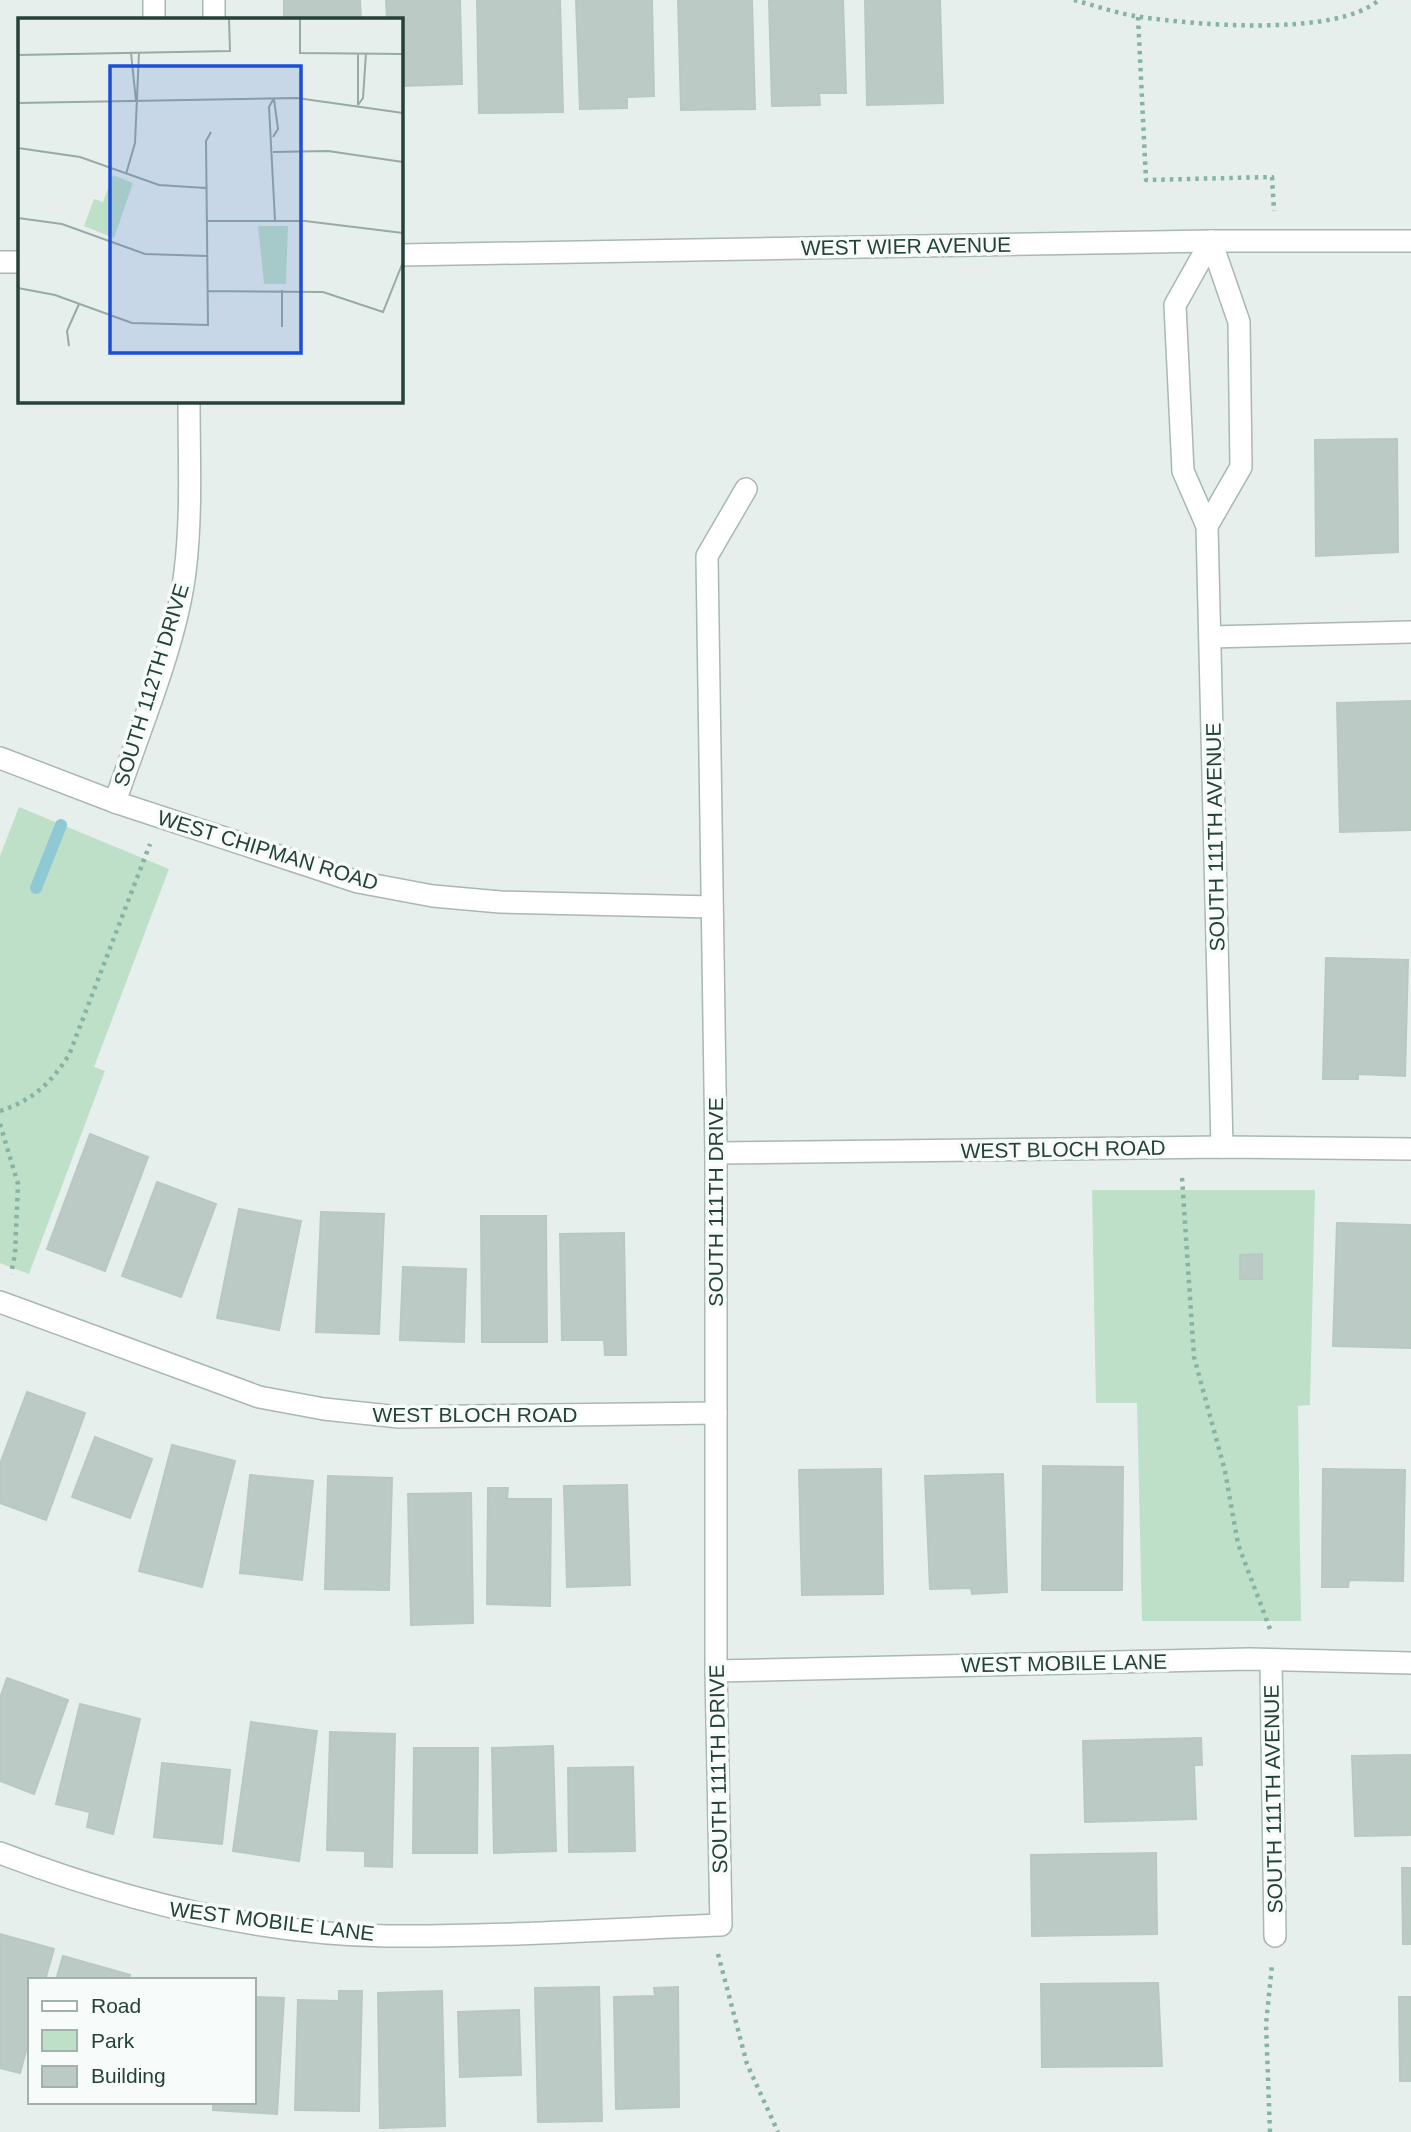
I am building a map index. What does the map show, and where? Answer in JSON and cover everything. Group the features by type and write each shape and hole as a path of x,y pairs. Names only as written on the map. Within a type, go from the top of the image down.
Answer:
{"street":[{"path":"154,0 154,18"},
{"path":"214,0 214,18"},
{"name":"WEST WIER AVENUE","path":"402,255 1274,240 1411,241"},
{"path":"1207,527 1241,467 1239,322 1211,241"},
{"name":"SOUTH 111TH AVENUE","path":"1211,241 1175,305 1183,471 1207,527 1222,1147"},
{"path":"0,262 18,261"},
{"name":"SOUTH 112TH DRIVE","path":"115,802 173,630 185,574 190,509 189,402"},
{"name":"SOUTH 111TH DRIVE","path":"721,1926 716,1671 716,1153 707,556 746,488"},
{"path":"1210,637 1411,632"},
{"name":"WEST CHIPMAN ROAD","path":"0,758 115,802 358,882 433,896 500,902 712,907"},
{"name":"WEST BLOCH ROAD","path":"716,1153 1222,1147 1411,1149"},
{"name":"WEST BLOCH ROAD","path":"0,1303 259,1397 324,1409 399,1417 716,1412"},
{"name":"SOUTH 111TH AVENUE","path":"1271,1661 1275,1936"},
{"name":"WEST MOBILE LANE","path":"716,1671 1271,1661 1411,1663"},
{"name":"WEST MOBILE LANE","path":"0,1853 71,1880 162,1906 294,1928 386,1936 721,1926"}],"path":[{"path":"1074,0 1138,17 1278,25 1337,19 1371,6 1378,0"},
{"path":"1138,17 1146,180 1272,177 1274,240"},
{"path":"0,1111 33,1097 48,1084 69,1055 160,817"},
{"path":"0,1124 18,1184 15,1254 10,1278"},
{"path":"1174,1148 1182,1181 1194,1357 1225,1471 1238,1544 1251,1584 1268,1618 1270,1630 1257,1630"},
{"path":"721,1926 718,1956 735,2025 747,2064 778,2132"},
{"path":"1270,2132 1266,2024 1275,1936"}],"green space":[{"path":"19,807 169,869 94,1067 105,1071 29,1274 0,1263 0,856"},
{"path":"1092,1190 1315,1190 1310,1405 1298,1406 1301,1621 1142,1621 1137,1403 1096,1403"}],"building":[{"path":"284,0 360,0 361,18 284,18"},
{"path":"386,0 460,0 462,84 402,86 402,18 387,18"},
{"path":"477,0 560,0 563,112 479,113"},
{"path":"576,0 652,0 654,96 627,97 627,108 580,109"},
{"path":"678,0 752,0 755,109 681,110"},
{"path":"769,0 843,0 846,93 819,93 820,105 772,106"},
{"path":"865,0 940,0 943,103 867,105"},
{"path":"1397,439 1398,552 1316,556 1315,440"},
{"path":"1411,701 1411,830 1340,832 1337,703"},
{"path":"1326,958 1408,960 1405,1076 1358,1074 1358,1079 1323,1079"},
{"path":"90,1134 148,1157 105,1271 47,1249"},
{"path":"157,1182 216,1204 181,1297 122,1276"},
{"path":"239,1209 301,1221 279,1330 217,1318"},
{"path":"321,1212 384,1214 379,1334 316,1332"},
{"path":"481,1216 546,1216 547,1342 482,1342"},
{"path":"1337,1223 1411,1225 1411,1348 1333,1346"},
{"path":"624,1233 626,1355 605,1355 604,1340 562,1340 560,1234"},
{"path":"1262,1254 1262,1279 1240,1279 1240,1255"},
{"path":"403,1267 466,1269 464,1342 400,1340"},
{"path":"27,1392 85,1413 46,1520 0,1503 0,1464"},
{"path":"95,1437 152,1459 130,1518 72,1497"},
{"path":"172,1445 235,1461 202,1587 139,1571"},
{"path":"1043,1466 1123,1467 1122,1590 1042,1590"},
{"path":"881,1469 883,1594 802,1595 799,1470"},
{"path":"1323,1469 1405,1470 1403,1581 1349,1580 1348,1587 1322,1587"},
{"path":"1003,1474 1007,1592 972,1594 971,1588 930,1589 925,1476"},
{"path":"250,1475 313,1481 302,1580 240,1573"},
{"path":"328,1476 392,1478 389,1590 325,1589"},
{"path":"627,1485 630,1585 567,1587 564,1486"},
{"path":"488,1488 508,1488 507,1499 551,1499 550,1606 487,1604"},
{"path":"471,1493 473,1623 411,1625 408,1494"},
{"path":"7,1678 68,1700 34,1794 0,1781 0,1698"},
{"path":"80,1704 140,1719 113,1834 87,1827 90,1812 56,1804"},
{"path":"251,1722 317,1731 299,1861 233,1851"},
{"path":"330,1732 395,1734 392,1867 365,1866 365,1851 327,1850"},
{"path":"1201,1738 1202,1765 1194,1765 1196,1819 1085,1822 1083,1741"},
{"path":"553,1746 556,1851 494,1853 492,1748"},
{"path":"414,1748 478,1748 477,1853 413,1853"},
{"path":"1411,1755 1411,1835 1355,1836 1352,1756"},
{"path":"162,1763 230,1770 222,1844 154,1837"},
{"path":"633,1767 635,1851 569,1852 568,1768"},
{"path":"1156,1853 1157,1934 1032,1936 1031,1855"},
{"path":"1402,1868 1411,1868 1411,1944 1403,1944"},
{"path":"0,1934 54,1949 46,1978 28,1978 28,2043 20,2073 0,2068"},
{"path":"63,1956 130,1975 129,1978 57,1978"},
{"path":"1158,1983 1162,2066 1042,2067 1041,1984"},
{"path":"599,1987 602,2121 538,2122 535,1988"},
{"path":"678,1987 679,2107 616,2109 614,1997 655,1996 654,1988"},
{"path":"339,1991 362,1991 359,2111 295,2110 298,2000 339,2001"},
{"path":"442,1991 445,2126 380,2128 378,1993"},
{"path":"256,1997 284,1998 277,2114 213,2110 213,2104 256,2104"},
{"path":"1399,1997 1411,1997 1411,2081 1400,2081"},
{"path":"519,2010 521,2075 460,2077 458,2012"}],"waterway":[{"path":"36,888 61,825"}]}
